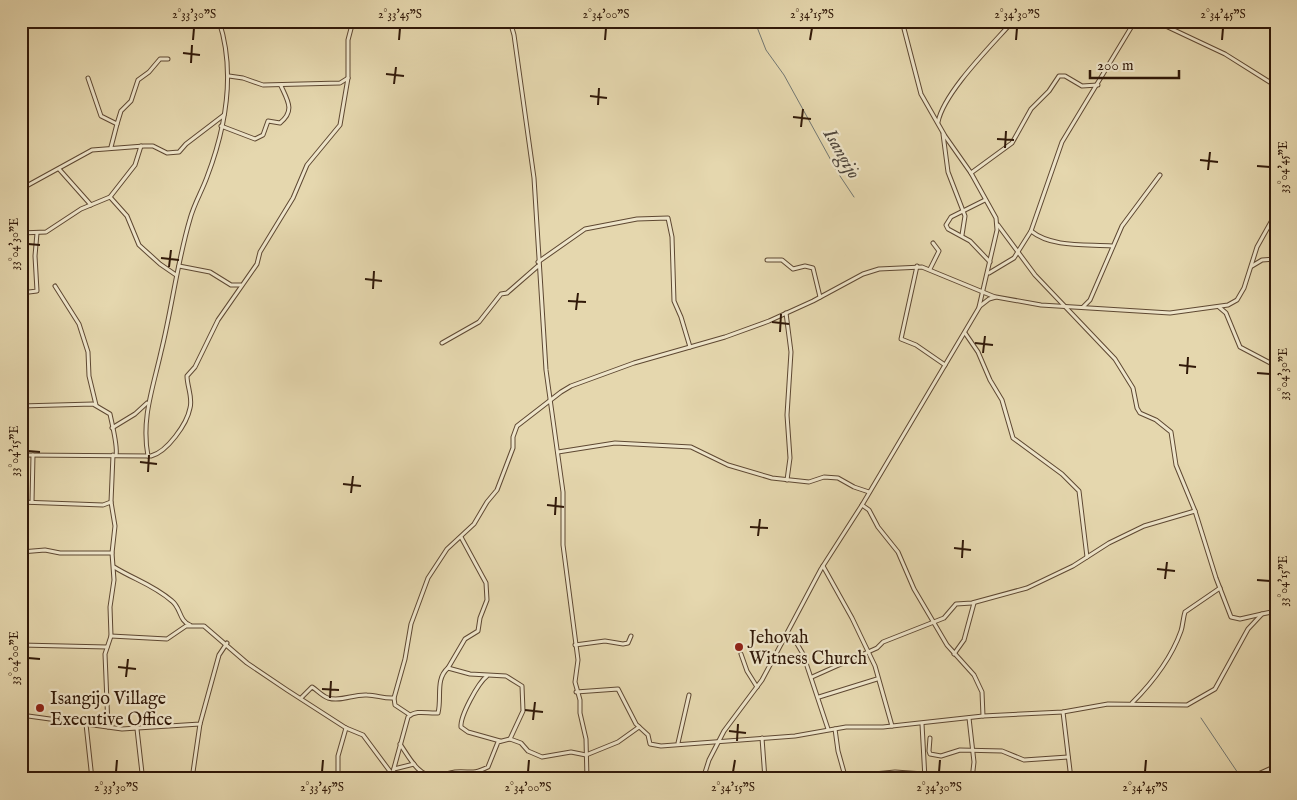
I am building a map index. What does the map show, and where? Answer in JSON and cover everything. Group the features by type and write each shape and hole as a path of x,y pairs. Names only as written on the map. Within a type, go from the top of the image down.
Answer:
{"street":[{"path":"148,456 145,436 148,427 148,402 168,327 176,276 190,220 209,172 224,114 229,76 224,34 219,21"},
{"path":"21,455 148,456 157,454 170,445 190,410 187,376 195,367 218,320 256,264 260,252 292,198 307,166 340,125 348,78 348,40 353,21"},
{"path":"510,21 514,35 517,69 534,178 538,264 549,401 558,452 564,514 563,544 578,664 575,676 576,692 580,700 580,713 586,739 587,779"},
{"path":"902,21 921,94 943,133 971,173 998,225 1019,250 1036,275 1087,330 1102,343 1120,365 1133,388 1137,408 1140,413 1156,420 1171,432 1174,459 1195,511 1220,588 1233,618 1240,619 1276,611"},
{"path":"938,122 941,112 959,83 1014,21"},
{"path":"988,273 1014,258 1019,250 1030,231 1062,142 1135,21"},
{"path":"1155,21 1225,54 1276,86"},
{"path":"112,148 121,111 132,101 138,80 149,72 160,59 168,59"},
{"path":"229,76 243,78 263,85 281,86 340,83 348,78"},
{"path":"971,173 1012,143 1031,109 1049,91 1059,76 1065,76 1082,86 1098,85"},
{"path":"88,78 101,116 117,124"},
{"path":"221,126 255,139 263,135 268,121 280,123 290,112 290,107 281,86"},
{"path":"21,189 85,152 112,148 153,146 167,153 179,152 186,144 224,114"},
{"path":"943,133 948,172 957,199 964,211 962,235"},
{"path":"21,233 37,234 52,229 91,204 110,197 135,164 141,146"},
{"path":"58,169 91,204"},
{"path":"1082,307 1090,300 1112,246 1127,217 1160,175"},
{"path":"110,197 129,219 139,245 176,276"},
{"path":"985,200 949,218 946,225 962,235 990,262"},
{"path":"461,536 485,579 487,600 480,618 478,631 465,638 448,668 443,673 438,713 424,712 410,715 395,705 394,698 405,659 414,613 428,578 447,549 461,536 474,524 499,486 513,448 513,437 517,426 571,386 634,363 725,337 786,313 874,270 918,266 930,269 996,297 1040,305 1065,305 1170,313 1219,307 1231,304 1239,298 1252,266 1257,247 1276,213"},
{"path":"442,343 478,322 500,294 507,293 538,264 585,229 637,219 668,218 672,237 674,301 690,347"},
{"path":"703,779 709,760 727,726 757,687 823,566 862,505 965,333 984,292 998,225"},
{"path":"1030,231 1040,238 1057,242 1112,246"},
{"path":"21,293 37,291 35,256 37,234"},
{"path":"995,235 1006,234"},
{"path":"930,269 939,251 933,243"},
{"path":"1252,266 1262,260 1276,259"},
{"path":"767,260 782,260 793,269 805,266 813,268 820,297"},
{"path":"179,266 210,272 231,285 241,285"},
{"path":"918,266 901,339 916,345 945,365"},
{"path":"55,286 79,324 88,352 89,376 96,405"},
{"path":"978,308 989,299 996,297"},
{"path":"1219,307 1226,313 1240,347 1276,366"},
{"path":"786,313 791,352 787,415 790,458 787,480"},
{"path":"965,333 978,352 990,380 1002,400 1013,438 1062,474 1079,491 1087,557"},
{"path":"112,429 135,414 148,402"},
{"path":"21,406 96,405 109,412 117,447 111,502 115,526 112,553 114,567 110,607 111,636 105,654 108,727"},
{"path":"558,452 615,443 691,447 733,467 772,478 809,482 824,477 836,478 869,492"},
{"path":"32,502 33,455"},
{"path":"21,502 103,505 111,502"},
{"path":"862,505 872,514 878,527 898,552 914,589 934,623 954,654 970,669 981,688 983,716"},
{"path":"812,677 867,651 879,648 886,641 914,631 924,625 934,623 947,616 956,604 974,602 1027,588 1087,557 1102,546 1144,526 1195,511"},
{"path":"21,552 45,550 74,554 112,553"},
{"path":"823,566 875,666 892,726"},
{"path":"114,567 156,588 177,606 183,621 191,625"},
{"path":"21,584 22,643 107,646"},
{"path":"1132,704 1148,687 1164,665 1180,632 1185,612 1220,588"},
{"path":"954,654 964,640 974,602"},
{"path":"576,692 618,689 639,727 648,735 652,745 666,746 678,743 799,736 828,729 922,724 983,716 1063,712 1098,705 1187,705 1198,697 1213,691 1224,675 1239,642 1262,614"},
{"path":"111,636 167,639 181,628 191,625 204,626 228,644 247,663 346,728 363,736 392,777"},
{"path":"787,634 799,646 819,697 828,729"},
{"path":"575,645 605,641 623,644 628,642 631,636"},
{"path":"192,779 200,724 219,655 228,644"},
{"path":"741,654 747,671 757,687"},
{"path":"448,668 487,676 506,676 523,688 523,711 510,739"},
{"path":"487,676 483,679 463,712 461,727 468,732 500,741 510,739 521,743 528,750 543,757 571,752 586,754 618,742 639,727"},
{"path":"819,697 877,678"},
{"path":"301,698 312,687 333,699 346,699 367,695 394,698"},
{"path":"678,743 690,695"},
{"path":"1063,712 1071,779"},
{"path":"21,715 136,729 200,724"},
{"path":"392,777 400,744 410,715"},
{"path":"969,718 969,732 974,749 972,779"},
{"path":"86,724 92,779"},
{"path":"922,724 925,779"},
{"path":"338,779 338,756 346,728"},
{"path":"136,729 142,773 158,779"},
{"path":"835,729 843,772 847,778"},
{"path":"930,738 929,751 934,755 949,756 957,751 974,749 1002,751 1024,760 1068,757"},
{"path":"761,739 765,779"},
{"path":"400,744 414,764 427,777 463,773 476,774 488,767 496,746 500,741"},
{"path":"393,769 414,764"},
{"path":"1247,779 1276,766"},
{"path":"822,779 895,772 924,774"},
{"path":"463,773 474,779"}],"waterway":[{"name":"Isangijo","path":"750,21 755,22 766,50 784,75 838,173 854,197"},
{"path":"1201,718 1242,779"}],"place":[{"name":"Jehovah Witness Church","path":"739,647"},
{"name":"Isangijo Village Executive Office","path":"40,708"}]}
